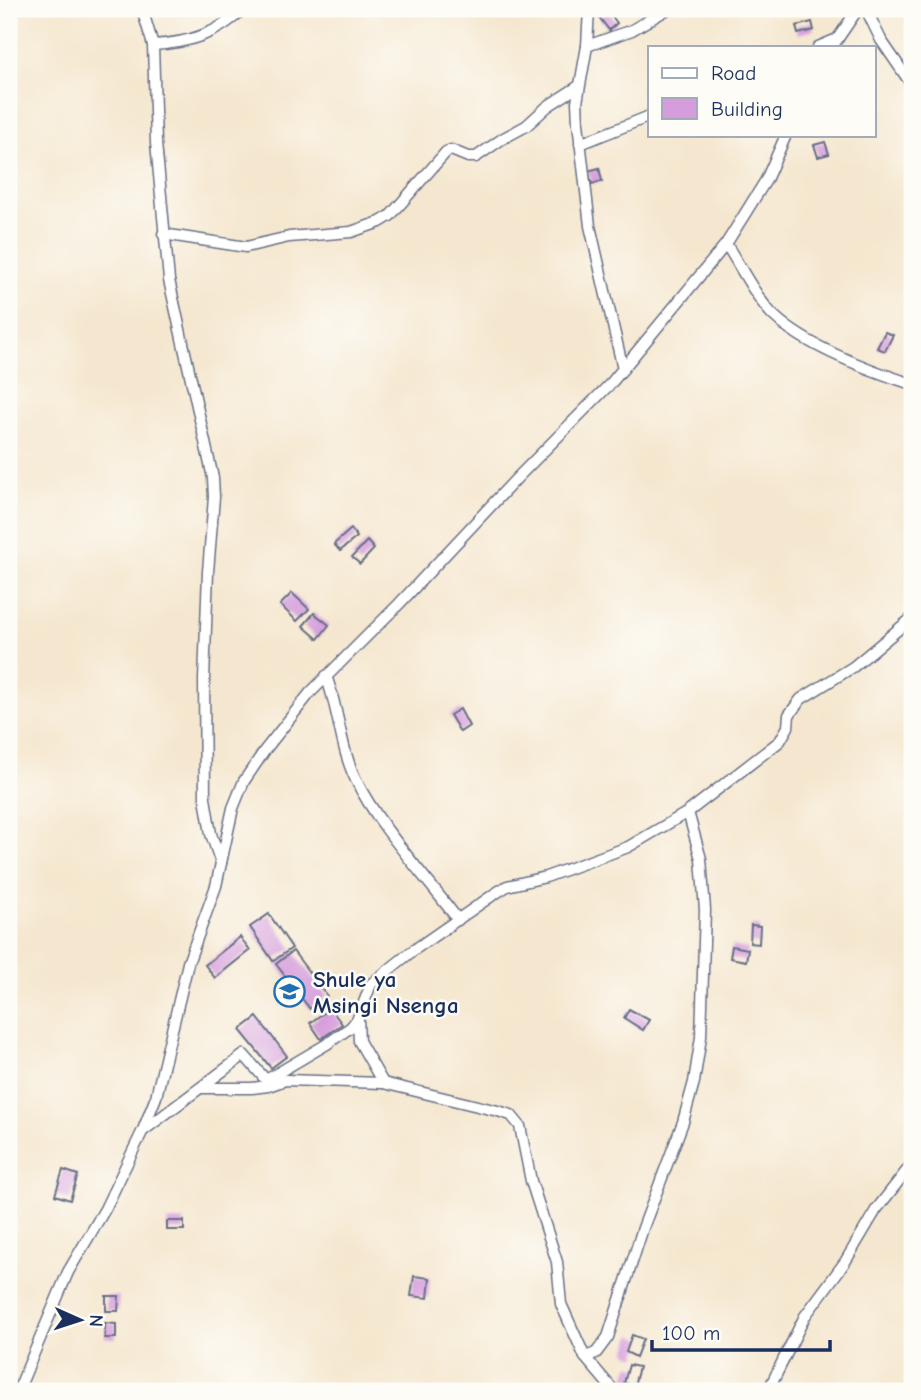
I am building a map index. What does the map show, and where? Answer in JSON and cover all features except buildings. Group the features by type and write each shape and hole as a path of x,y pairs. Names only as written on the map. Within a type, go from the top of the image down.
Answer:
{"street":[{"path":"142,9 153,46 156,143 169,280 214,488 205,642 205,798 211,834 222,864"},
{"path":"153,46 185,42 204,36 225,25 243,9"},
{"path":"589,9 587,46 577,110 580,144 590,226 623,369"},
{"path":"587,46 632,30 667,9"},
{"path":"835,43 858,9"},
{"path":"866,9 881,40 912,85"},
{"path":"163,234 246,247 289,237 351,232 370,226 398,208 446,152 451,150 476,157 526,126 548,106 579,86"},
{"path":"580,144 648,117"},
{"path":"18,1391 68,1272 105,1209 143,1130 159,1086 188,962 222,864 233,808 241,787 278,732 326,676 399,604 517,478 598,399 726,244 766,180 786,136"},
{"path":"726,244 763,302 785,324 834,355 912,384"},
{"path":"143,1130 244,1055 267,1080 327,1045 351,1027 358,1018 371,984 411,952 507,886 546,877 609,855 688,812 780,741 788,727 789,715 801,699 853,667 912,618"},
{"path":"326,676 334,695 355,780 381,819 458,920"},
{"path":"585,1357 597,1353 608,1337 643,1228 683,1122 694,1082 701,1037 705,910 701,859 688,812"},
{"path":"358,1018 359,1041 383,1083"},
{"path":"202,1088 252,1088 285,1080 383,1083 511,1115 518,1121 534,1193 557,1262 561,1304 585,1357 614,1391"},
{"path":"768,1391 805,1316 845,1262 876,1210 912,1164"}],"place":[{"name":"Shule ya Msingi Nsenga","path":"290,992"}]}
